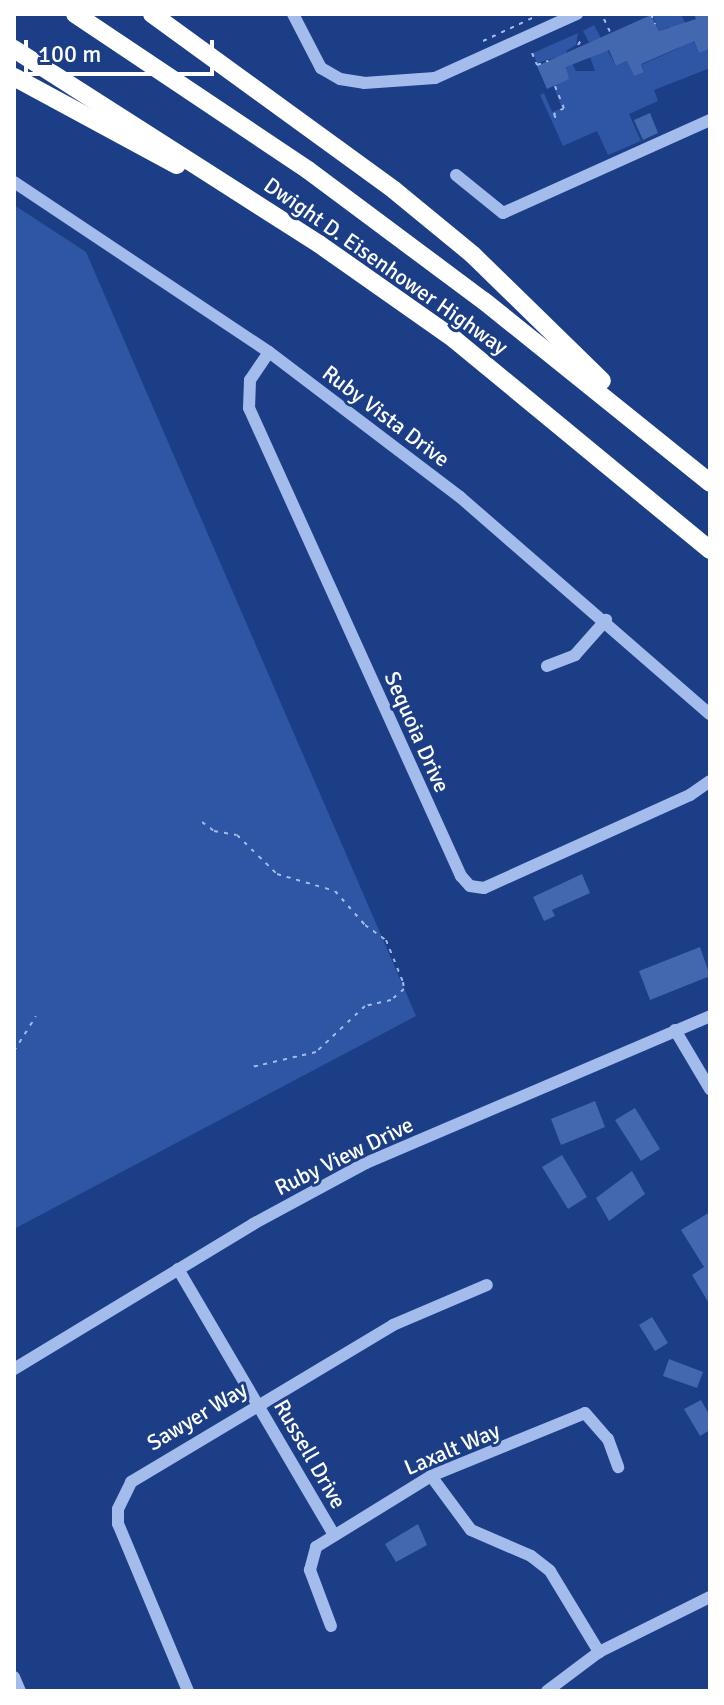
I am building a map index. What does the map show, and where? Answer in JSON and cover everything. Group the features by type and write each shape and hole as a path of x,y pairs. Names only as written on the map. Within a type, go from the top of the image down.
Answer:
{"highway":[{"name":"Dwight D. Eisenhower Highway","path":"75,14 308,170 670,447 710,483"},
{"path":"152,14 382,180 473,255 670,447"},
{"name":"Dwight D. Eisenhower Highway","path":"14,49 319,244 512,384 710,550"},
{"path":"14,77 319,244"}],"street":[{"path":"293,14 324,71 364,83 435,78 577,14"},
{"path":"456,175 503,213 710,120"},
{"name":"Ruby Vista Drive","path":"14,182 269,352 460,497 606,620 710,714"},
{"name":"Sequoia Drive","path":"269,352 250,380 249,408 461,876 470,886 484,888 690,795 710,781"},
{"path":"547,666 575,655 606,620"},
{"name":"Ruby View Drive","path":"14,1369 178,1269 366,1163 710,1016"},
{"path":"675,1030 710,1089"},
{"name":"Russell Drive","path":"178,1269 334,1535"},
{"name":"Sawyer Way","path":"188,1691 137,1576 118,1509 139,1476 393,1325 487,1285"},
{"name":"Laxalt Way","path":"331,1626 310,1570 316,1547 431,1476 585,1413 608,1439 618,1467"},
{"path":"431,1476 471,1530 531,1556 550,1571 599,1652"},
{"path":"547,1691 599,1652 710,1597"},
{"path":"14,1677 20,1691"}],"path":[{"path":"483,41 541,14"},
{"path":"651,14 655,24"},
{"path":"604,19 610,32"},
{"path":"578,45 583,37"},
{"path":"532,53 537,65 548,61"},
{"path":"555,86 564,107 554,114 557,121"},
{"path":"202,822 214,831 237,835 277,874 335,891 365,925 386,940 403,982 404,989 391,1000 365,1006 316,1052 252,1067"},
{"path":"14,1051 36,1016"}],"shaded area":[{"path":"652,14 681,14 699,53 710,49 710,68 654,90 658,101 629,114 641,141 608,155 597,131 563,146 540,95 544,93 552,112 562,108 554,88 567,68 561,56 537,63 533,53 578,33 576,45 566,51 576,71 595,71 590,57 595,54 583,31 594,25 616,66 635,58 629,65 634,76 644,71 640,59 643,64 679,48 670,27 659,31"},
{"path":"14,205 86,252 416,1016 14,1229"}],"building":[{"path":"694,14 710,14 710,49 699,53 694,41 641,64 644,72 634,76 627,61 616,66 609,50 566,67 569,79 547,89 537,66 651,15 659,31 696,19"},
{"path":"650,113 658,133 643,140 634,120"},
{"path":"582,874 590,893 552,910 555,916 544,921 533,897"},
{"path":"700,947 710,976 650,1000 639,971"},
{"path":"595,1101 605,1127 561,1145 551,1119"},
{"path":"635,1108 660,1149 641,1161 615,1120"},
{"path":"562,1155 587,1197 568,1209 542,1167"},
{"path":"632,1171 645,1194 609,1221 596,1198"},
{"path":"710,1212 710,1305 692,1275 704,1267 681,1230"},
{"path":"652,1317 668,1343 655,1351 639,1325"},
{"path":"669,1359 703,1372 697,1388 663,1376"},
{"path":"701,1400 710,1416 710,1430 700,1436 684,1409"},
{"path":"418,1524 427,1545 396,1562 385,1544"}]}
